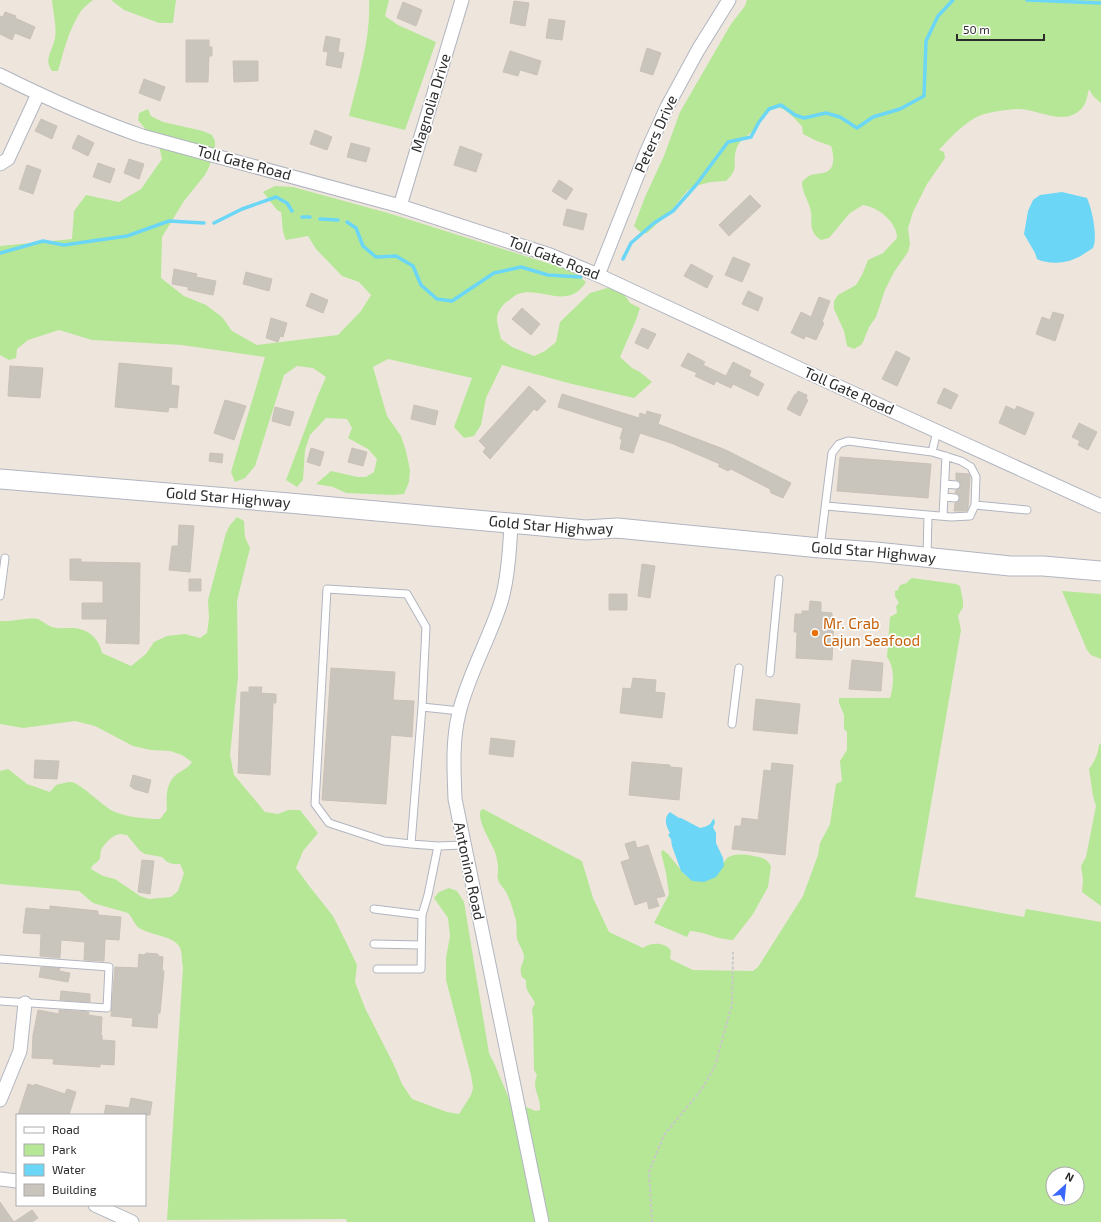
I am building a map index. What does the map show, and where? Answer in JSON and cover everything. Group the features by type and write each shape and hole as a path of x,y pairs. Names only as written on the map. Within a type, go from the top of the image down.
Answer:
{"main road":[{"name":"Gold Star Highway","path":"0,479 586,530 617,528 1010,566 1043,566 1101,571"}],"street":[{"name":"Magnolia Drive","path":"400,206 462,0"},
{"name":"Peters Drive","path":"598,275 647,151 667,107 698,50 729,0"},
{"name":"Toll Gate Road","path":"0,75 38,94 109,125 142,136 400,206 512,242 598,275 1101,506"},
{"path":"0,164 8,159 38,94"},
{"name":"Toll Gate Road","path":"1086,500 1101,516"},
{"name":"Antonino Road","path":"511,523 509,558 501,600 470,678 460,711 454,756 455,799 542,1222"},
{"path":"0,1100 20,1051 25,1003"},
{"path":"0,1179 16,1181"},
{"path":"97,1206 132,1222"}],"lane":[{"path":"932,452 937,431"},
{"path":"820,548 832,453 839,444 848,441 932,452 961,461 971,467 976,477 973,486 973,501 970,516 928,515 826,506"},
{"path":"943,516 946,456"},
{"path":"944,484 956,485"},
{"path":"944,497 955,498"},
{"path":"973,501 1027,510"},
{"path":"927,557 928,515"},
{"path":"0,596 5,558"},
{"path":"770,673 779,579"},
{"path":"411,844 422,707 426,627 407,594 328,589 315,804 329,823 384,841 411,844 438,846 464,845"},
{"path":"732,724 739,668"},
{"path":"422,707 460,711"},
{"path":"378,969 421,969 422,915 428,895 438,846"},
{"path":"374,909 422,915"},
{"path":"374,944 421,945"},
{"path":"0,959 109,967 107,1008 0,1001"}],"path":[{"path":"652,1222 649,1172 664,1135 702,1089 715,1066 732,1004 733,952"}],"green space":[{"path":"52,0 93,0 81,11 73,25 58,71 52,71 48,63 55,34"},
{"path":"111,0 176,0 173,23 159,23 124,10"},
{"path":"369,0 389,0 385,16 398,25 436,42 405,130 349,116 366,44"},
{"path":"747,0 1101,0 1101,103 1093,96 1089,89 1083,107 1073,115 1058,117 1020,109 995,112 975,118 953,135 939,150 944,152 945,158 927,184 913,212 908,228 910,244 908,252 894,272 885,290 876,317 869,327 863,342 854,349 847,346 844,331 834,309 834,301 838,295 856,285 868,260 883,253 897,238 896,232 894,226 886,216 869,206 863,205 850,213 829,238 821,240 814,234 811,224 811,212 803,190 802,182 814,174 827,172 830,169 833,162 832,150 831,146 803,134 802,126 785,110 778,108 768,112 756,128 739,143 735,155 735,166 733,173 726,181 711,182 695,186 688,190 669,213 647,233 641,232 634,226 645,197 664,156 680,112 731,24 745,6"},
{"path":"148,109 151,116 163,122 203,131 212,135 215,141 215,149 205,175 184,201 162,237 161,278 184,296 206,305 222,317 232,331 257,345 338,335 361,311 371,295 359,282 342,276 316,249 308,236 286,240 284,236 281,212 277,210 263,192 275,186 293,187 388,213 573,271 586,282 579,291 571,295 563,296 527,292 518,294 504,304 498,313 497,321 501,339 512,347 534,356 545,351 556,342 560,322 590,293 611,287 624,294 630,303 640,308 620,357 632,368 640,372 652,382 634,398 572,384 502,365 486,398 481,425 474,436 464,438 454,427 472,378 388,359 373,367 387,416 401,436 410,470 409,482 404,494 393,495 346,493 333,487 316,484 331,471 358,477 366,477 374,472 377,459 368,449 348,438 352,428 347,419 326,418 310,435 305,450 303,480 297,487 286,480 326,377 313,368 297,366 284,375 255,466 245,478 235,482 231,472 265,357 182,345 92,340 59,330 28,340 17,349 16,358 9,360 0,355 0,246 72,239 74,211 86,195 119,202 141,189 162,159 159,146 138,120 139,113"},
{"path":"237,517 244,521 245,537 250,548 237,601 238,677 230,755 234,775 265,812 278,814 288,810 300,810 318,833 303,851 296,868 333,916 348,946 357,965 355,982 365,1008 402,1084 412,1099 447,1112 459,1114 471,1095 473,1088 471,1075 446,980 446,958 450,936 448,918 434,898 439,892 449,888 457,891 464,902 489,1053 510,1101 536,1111 540,1110 535,1084 537,1075 534,1070 532,1010 535,1004 528,991 526,980 522,977 521,967 524,956 517,939 516,920 508,895 499,881 495,852 482,825 480,814 481,810 483,809 582,861 593,898 609,932 643,948 654,944 666,946 671,951 670,959 693,970 753,971 758,967 803,896 818,855 820,843 830,824 836,784 842,781 840,761 847,750 847,732 844,729 844,715 839,703 839,698 890,698 893,671 887,657 890,617 897,613 896,606 899,603 895,596 895,591 898,590 900,585 907,583 912,578 956,584 960,586 963,607 958,616 961,630 915,897 1024,917 1026,909 1101,922 1101,1222 347,1222 346,1219 167,1220 183,967 180,948 172,940 139,928 128,913 93,903 79,891 0,884 0,771 8,769 27,784 50,792 56,785 69,782 75,783 111,810 135,817 160,819 167,810 167,795 169,785 173,777 192,762 182,755 170,751 151,750 133,746 95,726 75,721 23,728 0,724 0,621 38,619 56,628 75,628 87,631 96,639 102,653 131,666 146,654 154,642 167,636 185,634 200,638 207,633 209,618 208,600 226,533 230,525","holes":["120,834 127,835 140,851 145,854 162,857 167,862 173,864 180,864 184,873 178,891 171,897 149,899 140,896 115,879 103,876 91,869 92,866 99,860 101,850 109,840"]},
{"path":"1062,591 1101,594 1101,659 1091,655 1087,650"},
{"path":"1101,743 1101,906 1082,892 1083,879 1081,866 1086,857 1096,806 1089,769 1096,757 1099,745"},
{"path":"663,850 685,875 708,879 715,875 725,861 733,855 757,857 768,861 771,866 768,887 753,914 733,940 722,939 695,931 690,931 687,937 654,923 669,894 661,852"}],"water":[{"path":"1062,192 1087,198 1094,223 1095,237 1093,248 1070,261 1050,263 1041,261 1037,259 1024,234 1028,211 1033,200 1040,195"},
{"path":"670,812 700,828 708,825 714,819 715,823 713,827 716,833 716,843 723,858 724,866 716,877 704,882 692,881 681,871 671,839 668,835 670,833 666,825 666,817"}],"building":[{"path":"514,1 529,3 525,26 510,23"},
{"path":"403,2 422,10 416,26 397,18"},
{"path":"5,12 16,16 15,18 35,27 30,39 15,33 12,40 0,34 0,16 3,17"},
{"path":"549,19 565,21 562,40 546,38"},
{"path":"326,36 340,39 338,52 344,53 341,68 326,65 328,52 323,51"},
{"path":"186,40 209,40 209,47 212,47 212,56 209,56 208,82 186,82"},
{"path":"647,48 661,53 653,75 640,71"},
{"path":"510,51 541,61 537,75 520,70 518,76 503,72"},
{"path":"233,61 258,61 258,81 234,82"},
{"path":"144,79 165,87 160,101 139,93"},
{"path":"41,119 57,126 52,139 35,131"},
{"path":"315,130 332,137 327,150 310,144"},
{"path":"78,135 94,143 88,156 72,148"},
{"path":"351,143 370,148 366,162 347,157"},
{"path":"460,146 482,154 476,172 454,165"},
{"path":"129,159 144,164 139,179 124,173"},
{"path":"98,163 115,169 110,183 93,177"},
{"path":"27,165 41,170 33,194 19,189"},
{"path":"559,180 573,189 566,200 552,191"},
{"path":"750,195 761,206 729,236 719,225"},
{"path":"567,209 587,214 583,230 563,225"},
{"path":"733,257 750,264 742,282 725,275"},
{"path":"691,264 713,276 707,288 684,276"},
{"path":"174,269 197,274 196,277 216,281 213,295 188,290 188,287 172,284"},
{"path":"246,272 272,279 269,291 243,284"},
{"path":"748,291 763,298 758,311 742,304"},
{"path":"311,293 328,300 323,313 306,306"},
{"path":"819,297 830,301 822,322 824,323 816,340 806,336 804,339 791,333 801,312 811,317"},
{"path":"522,308 540,324 531,335 512,319"},
{"path":"1053,312 1064,315 1055,341 1036,334 1042,317 1050,320"},
{"path":"271,318 287,323 283,337 280,336 278,342 266,338"},
{"path":"642,328 656,334 648,349 635,343"},
{"path":"896,351 910,358 897,386 882,379"},
{"path":"688,353 705,362 703,365 726,376 733,362 751,371 749,376 764,384 758,396 733,384 731,388 716,381 714,385 695,376 697,373 681,366"},
{"path":"119,363 172,368 171,385 179,386 177,408 169,407 168,412 115,407"},
{"path":"10,366 43,368 40,398 8,396"},
{"path":"529,386 546,401 537,411 534,409 490,459 483,452 486,448 479,441"},
{"path":"944,388 958,395 951,409 937,403"},
{"path":"798,391 807,395 806,399 808,400 800,416 787,409"},
{"path":"562,394 639,418 640,413 646,415 647,411 661,415 658,424 726,450 791,483 783,498 771,493 770,489 731,469 728,471 718,466 720,464 671,443 640,433 633,453 620,449 622,439 620,439 623,428 558,407"},
{"path":"225,400 246,406 234,440 214,433"},
{"path":"414,405 438,411 435,425 411,419"},
{"path":"1006,406 1015,410 1017,406 1034,413 1025,435 999,423"},
{"path":"275,407 294,412 290,426 272,421"},
{"path":"1079,423 1097,432 1088,450 1078,445 1080,441 1072,437"},
{"path":"311,448 324,452 320,466 307,462"},
{"path":"352,448 367,452 363,466 348,462"},
{"path":"210,453 223,454 222,463 209,461"},
{"path":"840,457 931,464 928,498 837,491"},
{"path":"956,473 969,474 970,476 967,511 954,511 955,503 959,501 960,498 958,494 955,493 961,485 959,481 956,480"},
{"path":"179,525 194,526 190,572 169,570 172,546 178,546"},
{"path":"70,559 81,559 81,562 140,563 139,644 106,643 107,619 82,619 82,603 103,603 103,581 70,580"},
{"path":"642,564 655,566 650,598 638,596"},
{"path":"189,579 201,579 201,591 189,591"},
{"path":"609,594 627,594 627,610 609,610"},
{"path":"810,601 821,602 821,612 832,613 832,617 834,617 832,660 796,658 797,632 794,632 795,614 802,614 802,611 809,611"},
{"path":"852,660 883,663 881,691 849,689"},
{"path":"331,668 395,672 393,700 414,701 412,737 391,735 386,804 322,800"},
{"path":"633,678 656,680 655,692 665,693 662,718 620,713 623,688 631,689"},
{"path":"249,687 262,687 261,693 276,694 276,703 273,703 270,775 238,773 241,692 249,692"},
{"path":"756,699 800,704 797,734 753,730"},
{"path":"491,738 515,741 513,757 489,754"},
{"path":"35,760 59,761 57,779 34,778"},
{"path":"632,762 670,765 670,767 682,768 679,800 629,795"},
{"path":"772,763 793,765 785,855 732,849 735,826 741,826 742,818 758,820 764,770 771,771"},
{"path":"133,775 151,780 148,793 134,789 130,786"},
{"path":"635,841 637,848 648,845 665,896 656,898 659,906 649,909 647,901 635,905 621,862 630,859 625,844"},
{"path":"142,860 154,861 150,894 138,892"},
{"path":"50,906 98,911 98,915 121,917 119,940 105,939 104,961 84,960 85,942 61,940 60,958 40,956 41,934 23,933 26,908 50,910"},
{"path":"146,953 158,954 158,956 163,957 162,970 164,971 157,1028 132,1026 133,1018 111,1016 115,967 138,968 139,954 144,955"},
{"path":"41,967 60,968 59,971 70,973 68,982 39,977"},
{"path":"61,991 90,994 90,1002 60,1000"},
{"path":"38,1010 59,1014 59,1010 89,1012 88,1015 102,1017 102,1040 115,1041 114,1065 100,1064 100,1067 53,1064 54,1059 32,1058 33,1035"},
{"path":"28,1084 34,1086 35,1084 65,1094 67,1089 76,1092 69,1114 18,1114"},
{"path":"131,1098 152,1102 150,1115 104,1114 106,1105 129,1108"},
{"path":"0,1202 14,1222 0,1222"},
{"path":"32,1210 38,1218 32,1222 14,1222"}],"waterway":[{"path":"623,259 631,243 654,223 673,211 696,185 728,142 751,137 759,122 769,109 781,105 795,115 804,118 826,113 840,117 857,128 873,117 900,109 924,96 926,41 938,16 953,0"},
{"path":"1027,0 1101,3"},
{"path":"214,223 242,209 276,197 287,203 292,211"},
{"path":"302,217 310,217"},
{"path":"320,219 338,220"},
{"path":"0,253 43,241 64,245 127,236 169,221 204,223"},
{"path":"347,222 356,228 363,246 376,257 396,256 413,266 421,285 437,299 452,301 494,273 521,267 548,275 581,277"}],"place":[{"name":"Mr. Crab Cajun Seafood","path":"815,633"}]}
